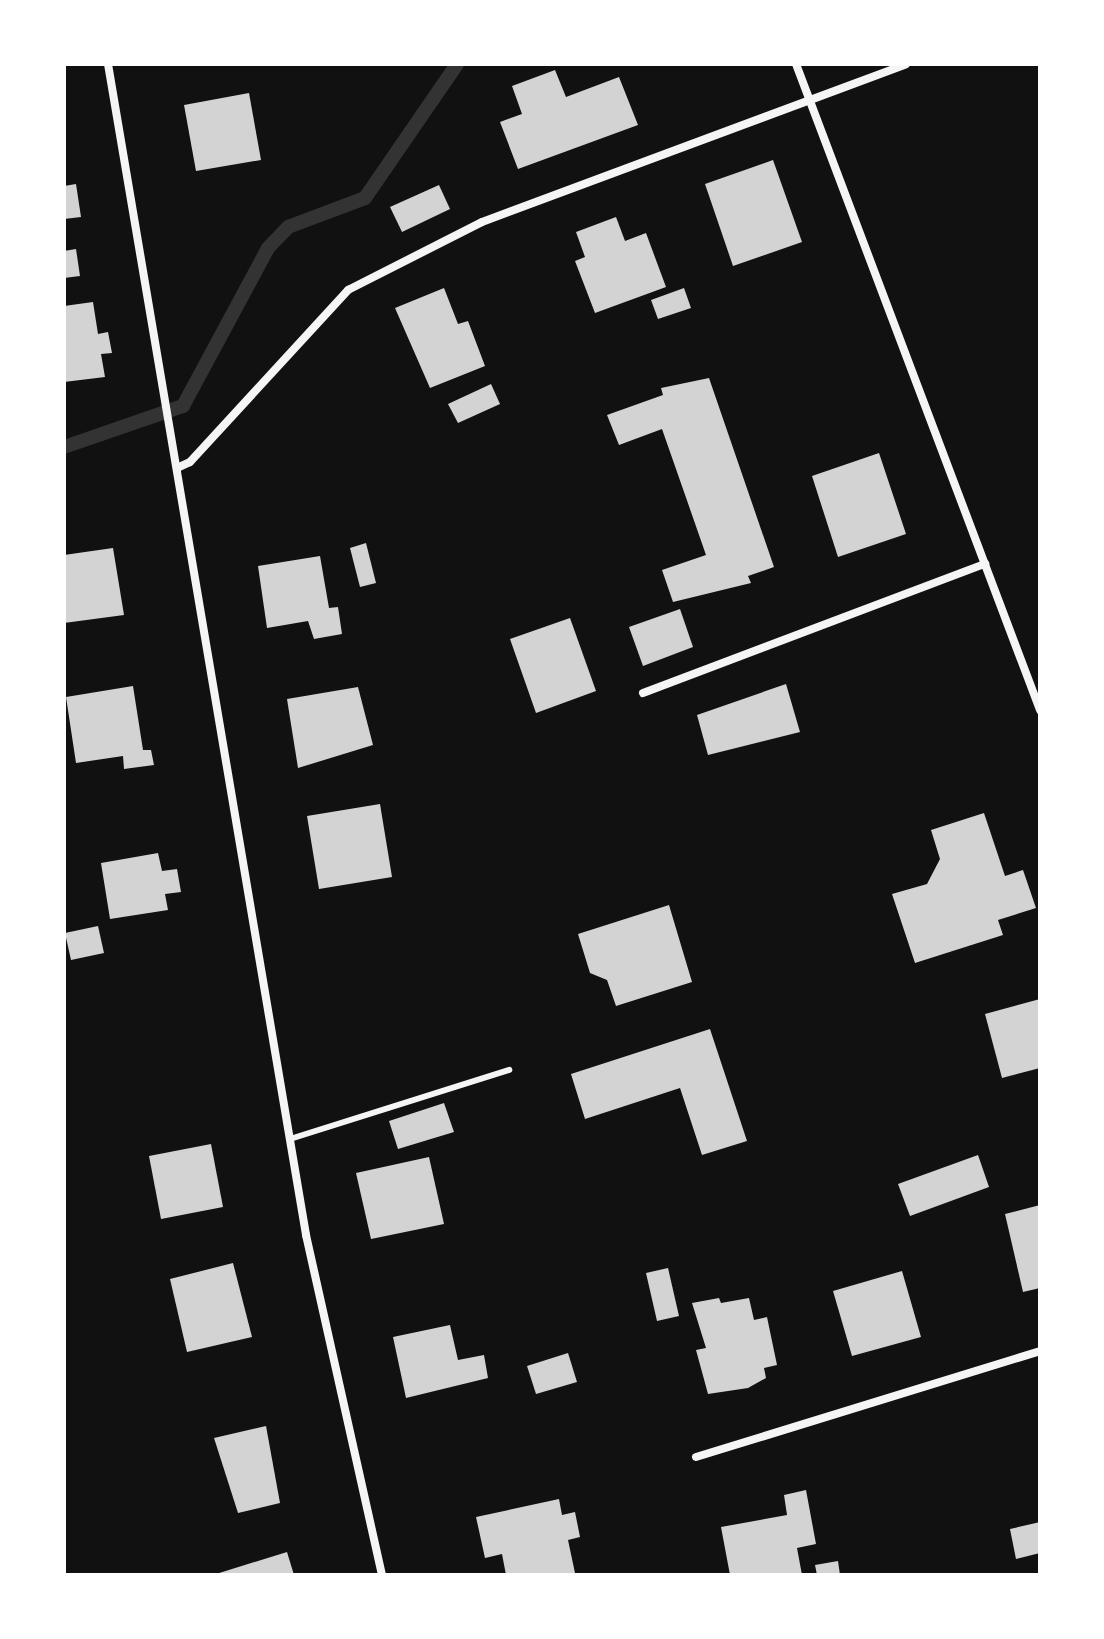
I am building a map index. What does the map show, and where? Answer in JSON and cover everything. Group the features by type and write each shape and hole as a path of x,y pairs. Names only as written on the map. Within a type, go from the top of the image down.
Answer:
{"street":[{"path":"108,64 290,1139 382,1575"},
{"path":"796,64 1040,710"},
{"path":"177,468 190,462 348,290 482,222 906,64"},
{"path":"643,693 985,564"},
{"path":"696,1457 1040,1351"}],"lane":[{"path":"290,1139 509,1070"}],"building":[{"path":"555,70 566,97 619,77 638,125 518,169 500,122 522,114 512,86"},
{"path":"249,93 261,160 196,171 184,105"},
{"path":"773,160 802,242 733,266 705,184"},
{"path":"76,184 81,217 64,219 64,186"},
{"path":"439,185 450,209 402,232 390,207"},
{"path":"616,217 625,241 646,233 666,287 595,313 575,261 585,257 576,232"},
{"path":"76,249 80,276 64,278 64,251"},
{"path":"444,288 458,324 468,321 485,366 430,388 395,308"},
{"path":"684,288 691,308 658,319 651,300"},
{"path":"93,302 98,334 108,332 112,353 101,354 105,377 64,382 64,306"},
{"path":"709,378 774,567 748,576 751,583 673,602 662,570 706,555 662,429 619,445 607,415 663,395 661,388"},
{"path":"491,384 500,404 458,423 448,404"},
{"path":"879,453 906,534 838,557 812,476"},
{"path":"366,543 376,583 360,587 350,548"},
{"path":"113,548 124,615 64,623 64,555"},
{"path":"320,556 329,608 338,607 342,634 314,639 308,621 267,628 258,566"},
{"path":"680,609 693,647 643,666 629,627"},
{"path":"570,618 596,691 536,713 510,639"},
{"path":"786,684 800,732 708,755 697,715"},
{"path":"133,686 143,750 151,750 154,765 124,769 123,756 76,763 66,697"},
{"path":"358,687 373,745 298,768 287,699"},
{"path":"380,804 392,877 319,889 307,816"},
{"path":"984,813 1005,876 1023,870 1036,908 998,920 1003,935 915,963 892,894 927,884 940,859 931,830"},
{"path":"158,853 162,871 177,869 181,892 165,894 168,910 110,919 101,863"},
{"path":"669,905 692,982 616,1006 607,980 590,973 578,934"},
{"path":"98,926 104,953 71,960 65,933"},
{"path":"1040,999 1040,1068 1002,1078 985,1014"},
{"path":"710,1029 747,1141 702,1155 680,1088 585,1119 571,1074"},
{"path":"444,1103 454,1132 398,1149 389,1121"},
{"path":"211,1144 223,1207 161,1219 149,1156"},
{"path":"978,1155 989,1187 910,1216 898,1184"},
{"path":"429,1157 444,1224 371,1239 356,1173"},
{"path":"1040,1205 1040,1288 1023,1292 1005,1214"},
{"path":"233,1263 252,1337 187,1352 170,1279"},
{"path":"668,1268 679,1316 657,1321 646,1273"},
{"path":"902,1271 921,1337 852,1356 833,1291"},
{"path":"719,1298 721,1303 749,1298 754,1320 767,1317 777,1365 764,1368 766,1378 748,1388 708,1394 696,1350 706,1348 692,1303"},
{"path":"450,1325 458,1360 484,1355 488,1378 406,1398 393,1337"},
{"path":"568,1353 577,1382 536,1394 527,1366"},
{"path":"266,1426 280,1503 238,1513 214,1438"},
{"path":"806,1490 816,1544 797,1548 802,1575 730,1575 721,1527 787,1515 784,1495"},
{"path":"559,1499 562,1515 575,1512 580,1537 568,1540 575,1573 506,1575 502,1554 485,1558 476,1517"},
{"path":"1040,1522 1040,1553 1016,1559 1010,1529"},
{"path":"287,1552 294,1575 216,1575 216,1574"},
{"path":"838,1561 840,1575 817,1575 815,1565"}],"waterway":[{"path":"64,447 183,406 268,248 288,227 365,198 457,64"}]}
